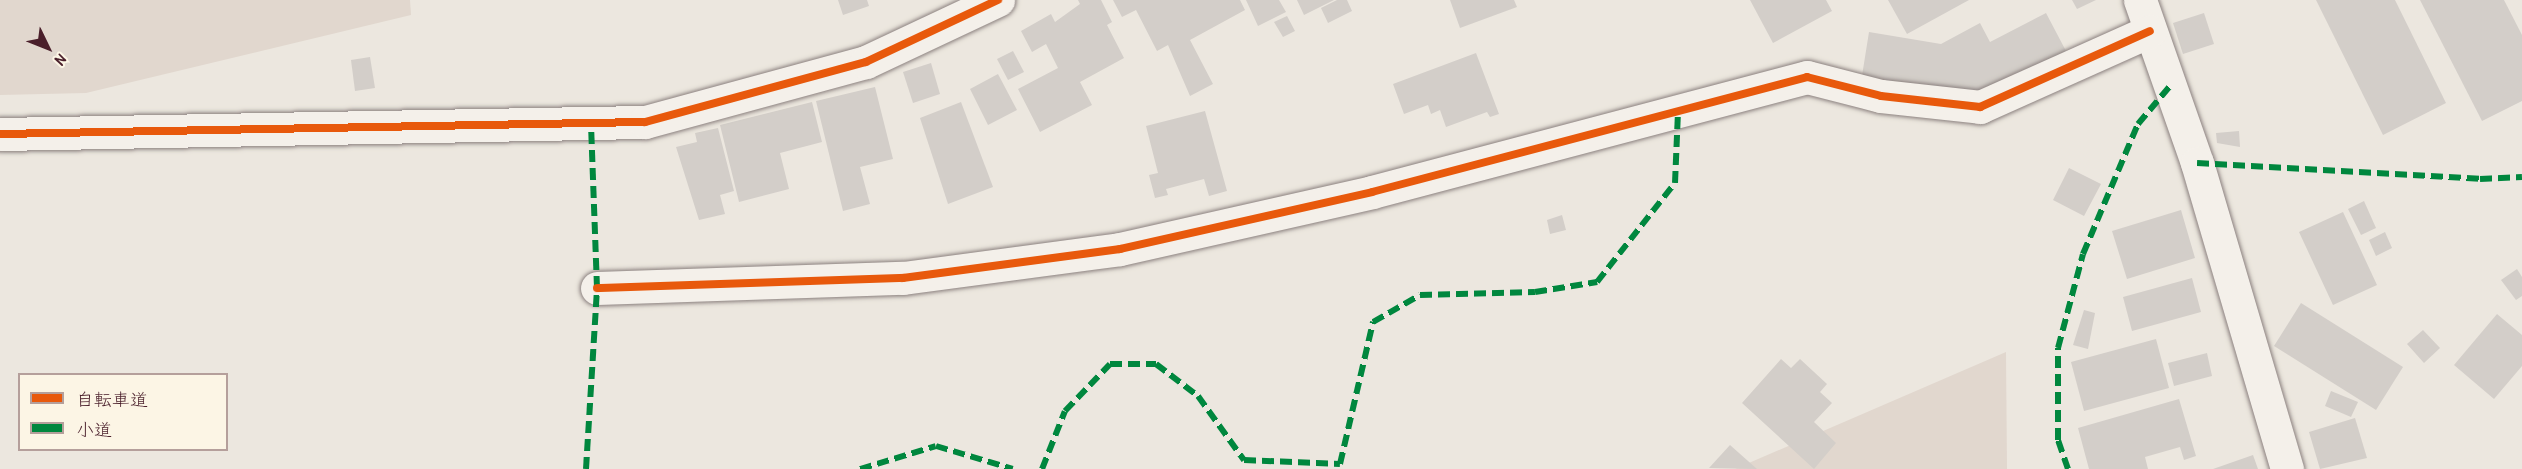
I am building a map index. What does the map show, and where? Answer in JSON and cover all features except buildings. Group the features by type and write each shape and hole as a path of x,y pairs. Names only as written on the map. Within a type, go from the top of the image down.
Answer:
{"street":[{"path":"0,134 645,122 866,62 998,0"},
{"path":"2140,0 2197,163 2287,469"},
{"path":"597,288 903,278 1120,249 1372,192 1807,77 1881,96 1980,107 2150,31"}],"shaded area":[{"path":"0,0 410,0 411,15 86,93 0,95"},
{"path":"2006,352 2007,469 1735,469"}],"marked path":[{"path":"2068,469 2058,440 2058,348 2083,254 2138,124 2170,86"},
{"path":"1042,469 1065,411 1110,364 1156,364 1198,396 1244,460 1340,464 1373,322 1420,295 1535,292 1597,282 1675,183 1678,111"},
{"path":"586,469 597,288 591,123"},
{"path":"2197,163 2480,179 2522,177"},
{"path":"860,469 936,446 1013,469"}],"cycle path":[{"path":"0,134 645,122 866,62 998,0"},
{"path":"597,288 903,278 1120,249 1372,192 1807,77 1881,96 1980,107 2150,31"}]}
